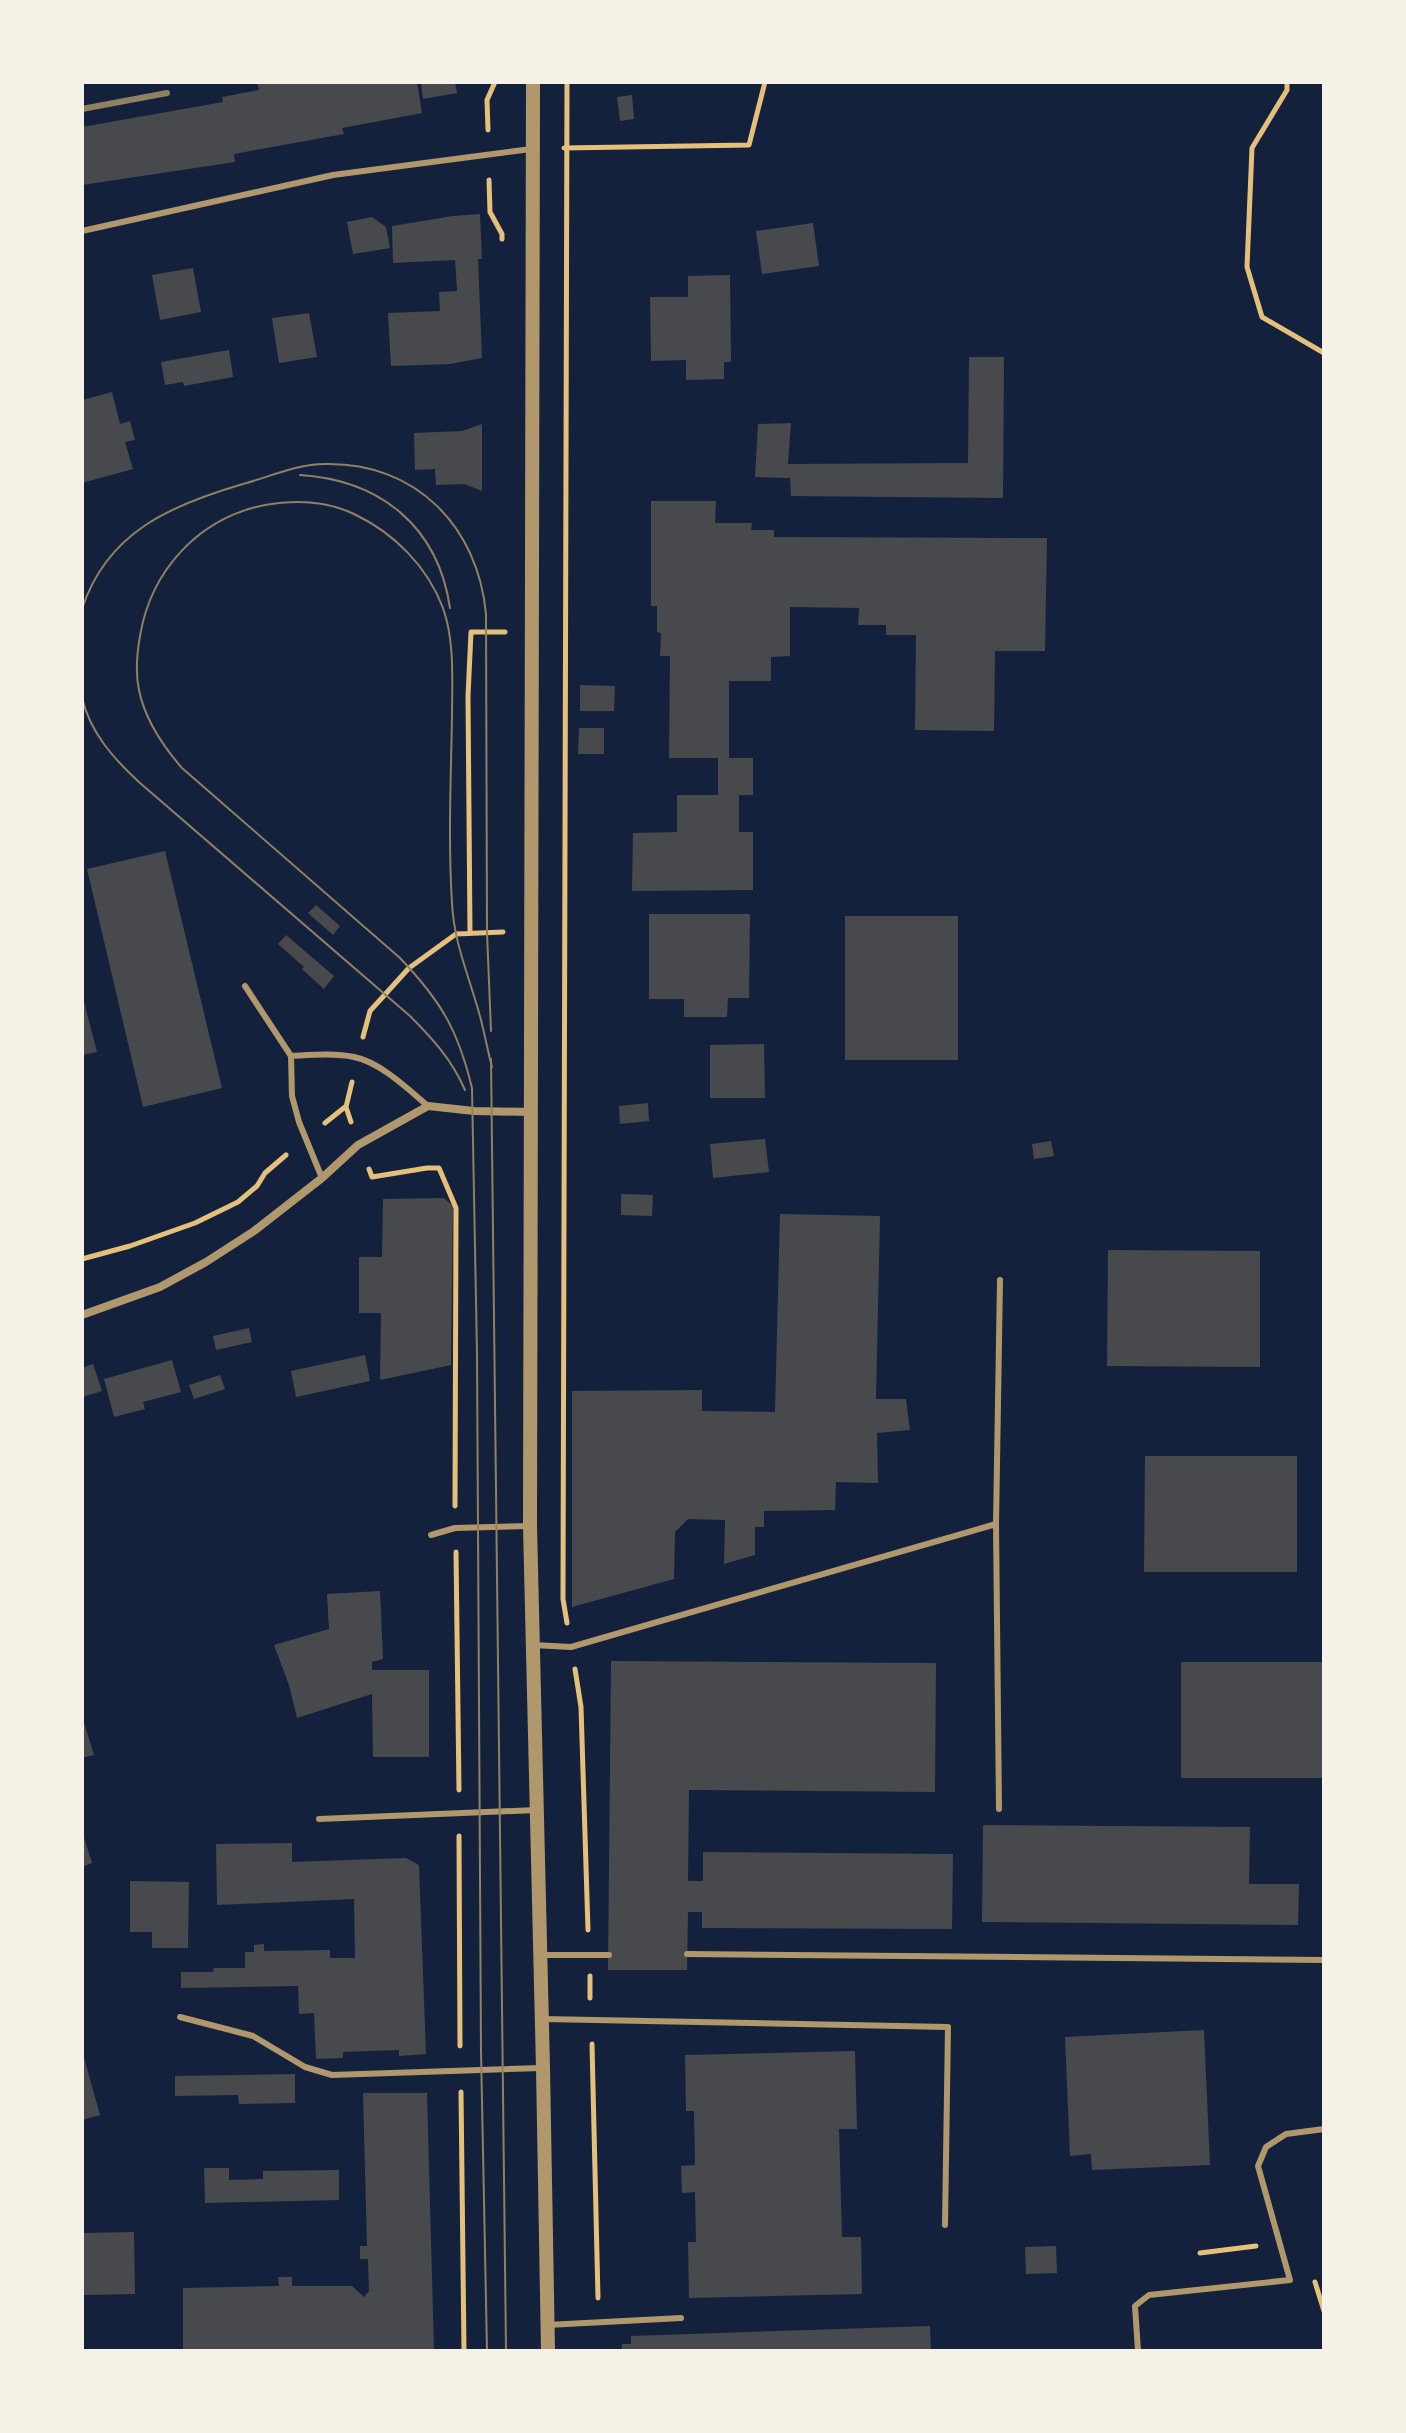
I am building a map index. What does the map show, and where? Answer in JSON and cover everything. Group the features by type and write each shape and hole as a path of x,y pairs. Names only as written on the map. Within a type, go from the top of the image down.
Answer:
{"street":[{"path":"533,82 530,1526 548,2351"},
{"path":"82,1315 160,1287 206,1262 254,1231 322,1178 358,1145 428,1106 530,1112"}],"lane":[{"path":"82,231 333,175 535,149"},
{"path":"245,986 291,1056 292,1096 305,1139 322,1178"},
{"path":"291,1056 322,1054 357,1057 395,1077 428,1106"},
{"path":"999,1809 996,1524 1000,1280"},
{"path":"533,1645 571,1647 996,1524"},
{"path":"431,1535 455,1528 530,1526"},
{"path":"319,1819 537,1810"},
{"path":"687,1954 1324,1960"},
{"path":"540,1955 609,1955"},
{"path":"180,2017 253,2036 305,2067 332,2075 543,2068"},
{"path":"542,2019 948,2027 945,2225"},
{"path":"1138,2351 1135,2306 1149,2295 1290,2280 1258,2166 1266,2147 1286,2134 1324,2129"},
{"path":"547,2325 681,2318"}],"path":[{"path":"495,82 487,100 490,212 502,234 502,250"},
{"path":"564,929 567,82"},
{"path":"535,149 749,145 765,82"},
{"path":"1287,82 1287,90 1252,148 1247,267 1262,317 1324,353"},
{"path":"470,933 468,696 471,632 503,632"},
{"path":"82,1259 195,1223 238,1202 257,1186 265,1173 346,1107"}],"building":[{"path":"257,82 417,82 422,113 342,128 344,134 234,154 235,162 82,185 82,127 223,102 222,97 259,90"},
{"path":"421,82 455,82 457,93 423,99"},
{"path":"632,95 634,119 620,121 617,97"},
{"path":"480,214 482,259 478,259 482,358 450,364 391,366 388,313 440,311 439,292 457,291 455,260 393,263 392,226"},
{"path":"372,217 386,227 390,248 353,254 347,222"},
{"path":"813,223 819,266 762,274 756,231"},
{"path":"193,268 201,312 160,320 152,275"},
{"path":"730,275 731,362 724,362 724,379 686,380 686,360 651,361 650,297 688,297 688,276"},
{"path":"309,313 317,357 279,363 272,318"},
{"path":"229,350 233,377 184,386 183,382 165,385 161,362"},
{"path":"969,357 1004,357 1003,498 791,496 790,478 755,477 758,424 791,423 788,464 968,463"},
{"path":"112,392 120,424 130,421 135,440 125,442 133,469 82,483 82,400"},
{"path":"482,424 482,491 464,484 436,485 435,469 415,470 414,433 462,431"},
{"path":"651,501 716,501 715,523 752,523 751,530 774,530 774,537 1047,538 1045,651 995,651 994,731 915,730 916,635 886,635 886,625 858,625 859,608 790,607 790,656 771,657 771,681 729,681 729,758 753,758 753,795 739,795 739,832 753,832 753,890 632,891 633,833 677,832 677,795 718,795 718,758 669,758 670,656 660,656 657,606 651,606"},
{"path":"580,685 615,686 614,711 580,711"},
{"path":"579,728 604,728 604,754 578,754"},
{"path":"165,851 222,1088 143,1107 87,869"},
{"path":"316,905 340,926 333,935 308,913"},
{"path":"649,914 750,914 749,998 728,998 727,1017 684,1017 684,999 649,999"},
{"path":"845,916 958,916 958,1060 845,1060"},
{"path":"286,935 334,976 324,989 278,944"},
{"path":"82,994 97,1052 82,1055"},
{"path":"764,1044 765,1098 710,1098 710,1045"},
{"path":"648,1103 649,1121 620,1124 619,1106"},
{"path":"765,1139 769,1172 713,1178 710,1144"},
{"path":"1051,1141 1054,1156 1034,1159 1032,1144"},
{"path":"621,1194 653,1195 652,1216 621,1215"},
{"path":"444,1198 453,1206 451,1365 380,1380 381,1313 359,1313 359,1257 382,1257 383,1199"},
{"path":"780,1214 880,1216 876,1399 906,1399 910,1430 877,1433 878,1483 836,1482 835,1510 764,1511 764,1527 755,1527 755,1555 724,1564 725,1520 688,1519 675,1532 674,1579 572,1607 572,1391 702,1390 702,1411 775,1412"},
{"path":"1108,1250 1260,1251 1260,1367 1107,1366"},
{"path":"249,1328 252,1342 216,1350 213,1336"},
{"path":"365,1355 370,1381 296,1397 291,1371"},
{"path":"172,1360 181,1392 143,1402 145,1409 114,1417 104,1379"},
{"path":"93,1364 102,1391 82,1397 82,1368"},
{"path":"220,1375 225,1389 194,1399 189,1385"},
{"path":"1145,1456 1297,1456 1297,1572 1144,1572"},
{"path":"380,1591 383,1659 372,1662 372,1670 429,1670 429,1757 373,1757 372,1694 297,1718 274,1645 329,1629 327,1594"},
{"path":"611,1661 936,1663 935,1792 689,1790 688,1881 703,1881 703,1852 953,1854 952,1929 702,1928 702,1912 688,1912 687,1970 608,1970"},
{"path":"1181,1662 1324,1662 1324,1778 1181,1778"},
{"path":"82,1716 94,1755 82,1758"},
{"path":"983,1825 1250,1827 1249,1884 1299,1884 1298,1925 982,1922"},
{"path":"82,1831 92,1863 82,1867"},
{"path":"292,1843 292,1862 406,1858 419,1865 426,2054 399,2056 399,2050 343,2052 343,2058 316,2059 314,2013 299,2014 298,1986 181,1988 181,1972 245,1968 245,1952 254,1952 254,1945 264,1944 264,1951 330,1950 330,1958 355,1958 354,1899 217,1905 216,1844"},
{"path":"130,1881 189,1882 188,1948 152,1948 152,1932 130,1932"},
{"path":"1204,2030 1210,2165 1092,2170 1091,2154 1070,2156 1065,2037"},
{"path":"855,2051 857,2129 839,2129 842,2237 861,2237 862,2294 689,2298 688,2242 696,2242 695,2192 682,2193 681,2166 695,2165 694,2111 686,2111 685,2055"},
{"path":"82,2055 100,2115 82,2120"},
{"path":"295,2074 295,2103 239,2104 238,2095 175,2096 175,2076"},
{"path":"363,2093 427,2093 434,2351 183,2351 183,2288 279,2286 278,2277 292,2277 292,2286 352,2286 364,2297 369,2291 368,2259 360,2259 360,2246 367,2246"},
{"path":"204,2168 229,2168 229,2180 263,2179 263,2171 339,2170 339,2200 205,2203"},
{"path":"134,2232 135,2294 82,2295 82,2233"},
{"path":"1056,2246 1057,2273 1026,2274 1025,2247"},
{"path":"930,2326 931,2351 622,2351 622,2344 631,2344 631,2336"}],"tram line":[{"path":"82,609 93,582 108,560 125,541 145,526 167,512 216,492 283,471 325,464 358,466 387,474 414,488 437,506 456,528 470,554 481,582 486,614 487,932 491,1031"},
{"path":"300,475 356,486 400,513 418,531 433,553 450,608"},
{"path":"487,2351 481,2051 477,1354 472,1088 461,1049 446,1017 400,958 182,768 150,722 142,701 137,669 146,612 167,569 199,535 219,522 241,512 276,503 333,506 369,522 396,541 408,552 436,593 447,621 452,662 450,833 453,918 492,1067"},
{"path":"82,698 97,734 121,765 410,1016 441,1050 465,1090"},
{"path":"491,1059 506,2351"}],"railway":[{"path":"82,109 167,93"}]}
